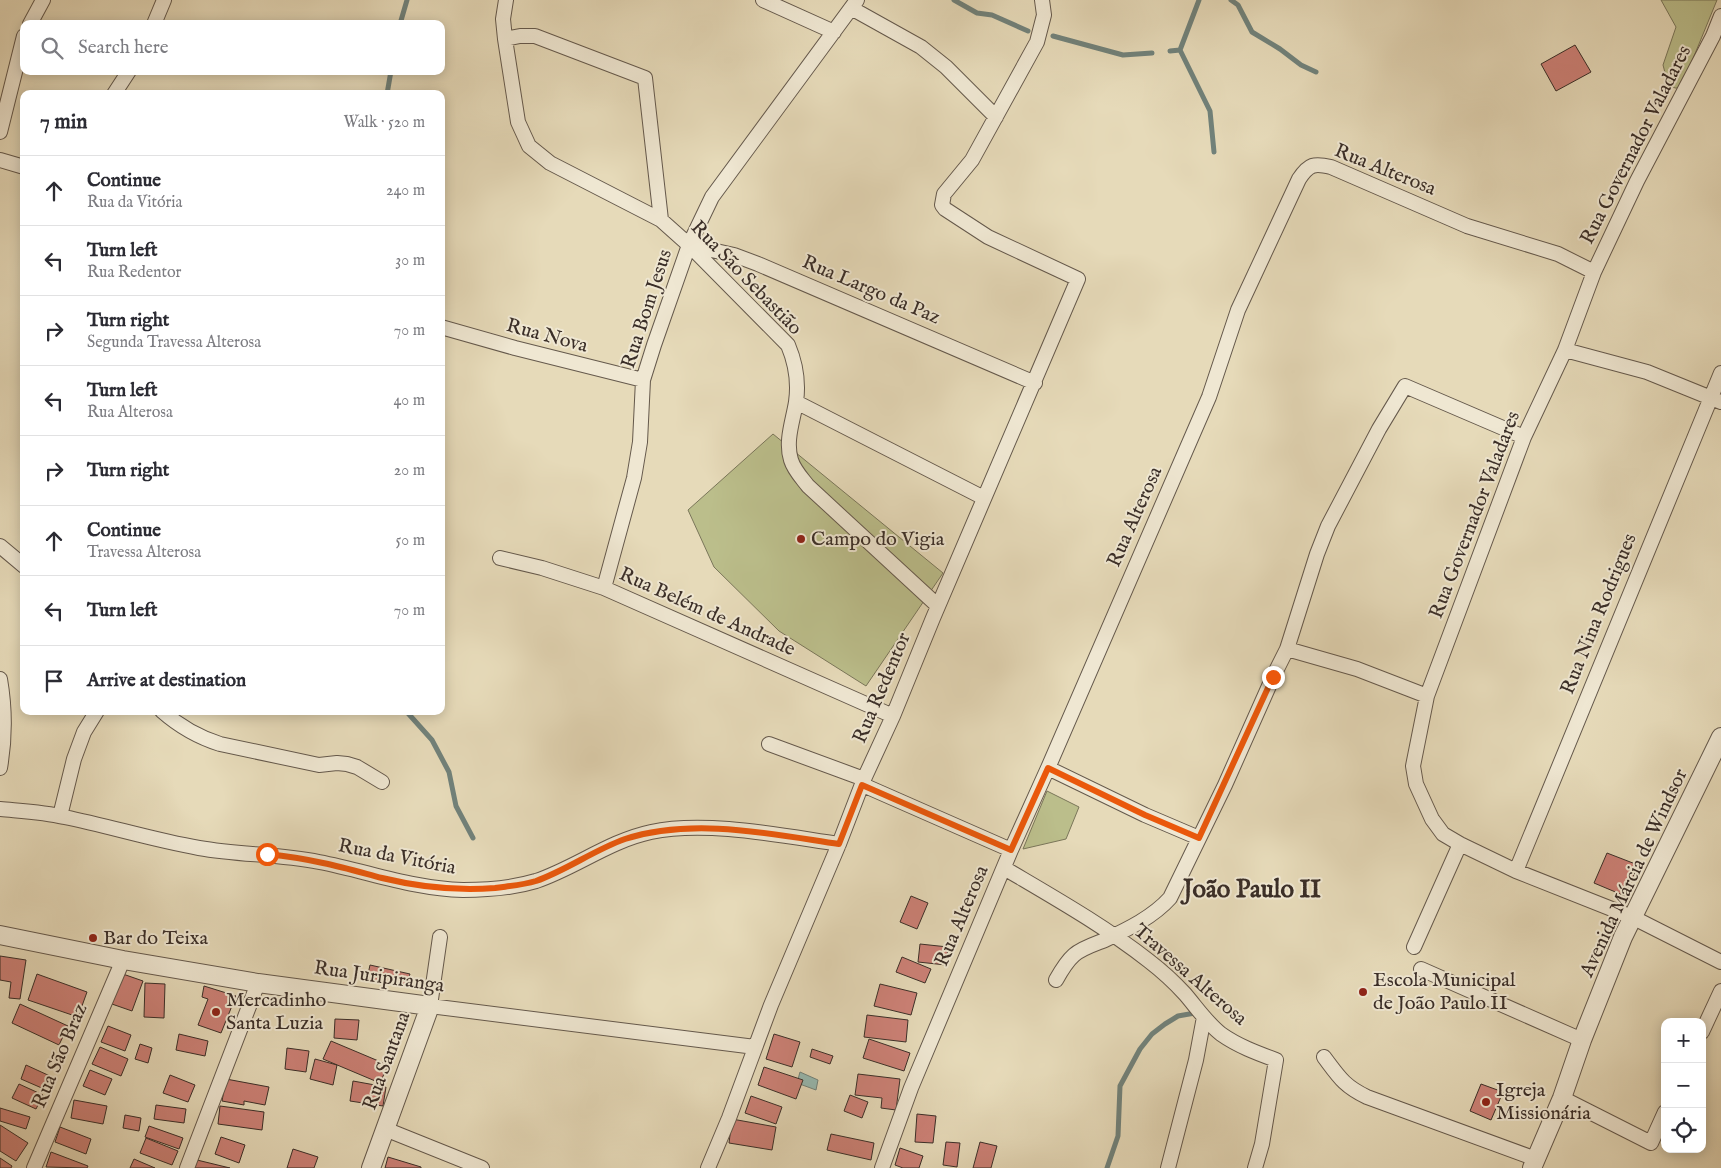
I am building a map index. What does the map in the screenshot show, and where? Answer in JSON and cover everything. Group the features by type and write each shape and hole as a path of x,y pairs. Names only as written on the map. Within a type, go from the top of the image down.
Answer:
{"street":[{"path":"32,20 43,0"},
{"path":"156,20 164,0"},
{"name":"Rua São Sebastião","path":"506,0 503,18 505,39 518,122 529,146 550,163 661,220 689,245 788,345 797,373 796,402 788,444 791,459 796,470 808,486 938,606"},
{"path":"763,0 834,32"},
{"path":"854,4 921,47 946,67 996,117 1037,42 1044,15 1042,0"},
{"name":"Rua Bom Jesus","path":"604,588 634,478 640,442 643,380 689,245 712,197 854,4"},
{"name":"Rua Governador Valadares","path":"1721,16 1713,36 1638,181 1594,272 1565,350 1524,437 1427,696 1412,766 1416,784 1432,819 1443,834 1516,871 1632,917 1721,962"},
{"path":"505,39 534,36 645,78 661,220"},
{"path":"0,132 20,52"},
{"path":"117,90 126,75"},
{"name":"Rua Redentor","path":"708,1168 730,1118 755,1047 863,782 893,716 1078,279 988,237 945,209 942,205 944,194 972,160 996,117"},
{"path":"0,160 20,166"},
{"name":"Rua Alterosa","path":"882,1168 912,1088 1011,850 1209,398 1238,310 1306,170 1312,166 1331,167 1466,226 1558,254 1594,272"},
{"name":"Rua Largo da Paz","path":"689,245 734,255 767,267 1034,382"},
{"name":"Rua Nova","path":"445,328 643,380"},
{"path":"1565,350 1632,367 1715,400"},
{"name":"Rua Nina Rodrigues","path":"1516,871 1715,400 1721,373"},
{"path":"1056,980 1066,963 1079,951 1114,935 1160,910 1170,898 1287,649 1317,554 1328,526 1375,437 1405,386 1524,437"},
{"path":"796,402 984,498"},
{"path":"1,551 20,563"},
{"name":"Rua Belém de Andrade","path":"500,558 542,568 604,588 893,716"},
{"path":"1287,649 1357,669 1427,696"},
{"path":"0,679 3,694 4,734 0,768"},
{"path":"60,816 74,759 84,732 95,715"},
{"path":"167,715 204,739 220,744 319,765 347,764 357,767 382,782"},
{"name":"Avenida Márcia de Windsor","path":"1534,1164 1562,1098 1582,1040 1632,917 1715,766 1721,737"},
{"path":"769,744 863,782 1011,850"},
{"path":"1048,768 1199,838"},
{"name":"Rua da Vitória","path":"0,809 60,816 147,838 201,848 296,858 330,864 391,880 464,890 519,885 535,881 554,874 624,840 667,830 688,828 720,829 839,844"},
{"path":"1414,947 1460,844"},
{"name":"Travessa Alterosa","path":"1004,868 1114,935 1169,978 1221,1033 1238,1044 1276,1060 1262,1144 1255,1168"},
{"name":"Rua Juripiranga","path":"0,935 123,960 258,983 755,1047"},
{"name":"Rua Santana","path":"371,1168 430,1006 440,937"},
{"name":"Rua São Braz","path":"34,1168 123,960"},
{"path":"1421,969 1582,1040"},
{"path":"187,1168 258,983"},
{"path":"1706,1023 1721,991"},
{"path":"1168,1168 1196,1060 1204,1017"},
{"path":"1324,1058 1351,1089 1534,1164"},
{"path":"1562,1098 1651,1143 1661,1121"},
{"path":"386,1129 482,1168"}],"green space":[{"path":"1661,0 1717,0 1681,88 1675,88 1668,84 1663,65 1676,27"},
{"name":"Campo do Vigia","path":"773,434 943,573 866,686 779,631 714,567 688,510"},
{"path":"1047,791 1079,807 1066,839 1023,849"}],"water":[{"path":"800,1072 818,1080 816,1090 797,1083"}],"building":[{"path":"1575,45 1591,72 1556,91 1541,64"},
{"path":"1607,853 1638,865 1625,896 1594,883"},
{"path":"911,896 928,903 917,929 900,922"},
{"path":"920,944 948,947 946,965 918,962"},
{"path":"0,956 26,960 20,999 9,998 11,982 0,980"},
{"path":"902,957 931,969 925,983 896,972"},
{"path":"370,965 410,974 406,986 367,979"},
{"path":"120,973 143,981 132,1011 109,1003"},
{"path":"37,974 87,992 78,1017 28,1000"},
{"path":"145,983 165,984 164,1018 144,1017"},
{"path":"880,984 917,993 911,1015 874,1006"},
{"name":"Mercadinho Santa Luzia","path":"204,986 236,996 221,1033 198,1025 208,999 202,997"},
{"path":"20,1004 68,1026 59,1045 12,1023"},
{"path":"867,1015 908,1020 906,1042 864,1037"},
{"path":"335,1019 359,1020 357,1040 334,1038"},
{"path":"108,1026 131,1035 125,1051 101,1042"},
{"path":"179,1034 208,1041 205,1056 176,1050"},
{"path":"774,1034 800,1042 792,1067 766,1059"},
{"path":"869,1039 910,1053 904,1071 863,1058"},
{"path":"331,1041 388,1065 380,1083 323,1059"},
{"path":"140,1044 152,1048 148,1063 135,1059"},
{"path":"100,1047 128,1059 121,1076 92,1064"},
{"path":"287,1048 309,1051 306,1072 285,1069"},
{"path":"812,1049 833,1056 830,1064 810,1057"},
{"path":"315,1059 337,1065 333,1085 310,1079"},
{"path":"26,1065 50,1076 44,1089 21,1079"},
{"path":"764,1067 803,1080 796,1099 758,1085"},
{"path":"90,1070 112,1079 105,1095 83,1086"},
{"path":"858,1074 900,1079 896,1110 881,1108 882,1098 855,1095"},
{"path":"170,1075 195,1085 188,1102 163,1093"},
{"path":"226,1079 269,1087 265,1105 244,1101 244,1105 222,1101"},
{"path":"353,1081 386,1087 383,1106 350,1101"},
{"path":"19,1084 43,1095 36,1109 12,1098"},
{"name":"Igreja Missionária","path":"1481,1084 1503,1092 1491,1120 1470,1111"},
{"path":"850,1095 868,1102 862,1118 844,1111"},
{"path":"751,1096 782,1107 776,1124 745,1113"},
{"path":"74,1100 107,1106 103,1124 71,1118"},
{"path":"156,1105 186,1109 184,1123 154,1119"},
{"path":"220,1106 264,1112 262,1130 218,1124"},
{"path":"0,1108 30,1117 26,1129 0,1121"},
{"path":"917,1114 936,1116 933,1143 915,1142"},
{"path":"125,1115 141,1118 139,1131 123,1128"},
{"path":"732,1119 776,1127 772,1150 729,1143"},
{"path":"0,1125 28,1143 16,1161 0,1151"},
{"path":"149,1126 183,1138 179,1149 145,1137"},
{"path":"60,1127 91,1139 86,1154 55,1142"},
{"path":"831,1134 874,1143 871,1160 827,1150"},
{"path":"221,1137 245,1145 239,1163 215,1154"},
{"path":"146,1138 178,1151 172,1165 140,1153"},
{"path":"946,1142 960,1143 957,1167 943,1165"},
{"path":"980,1142 997,1146 991,1168 973,1168"},
{"path":"900,1148 923,1156 919,1168 903,1168 895,1165"},
{"path":"293,1149 318,1157 314,1168 287,1168"},
{"path":"51,1152 88,1166 87,1168 46,1167"},
{"path":"388,1157 421,1167 421,1168 385,1168"},
{"path":"0,1158 12,1166 11,1168 0,1168"},
{"path":"134,1159 155,1168 130,1168"},
{"path":"197,1160 230,1168 195,1168"}],"waterway":[{"path":"401,20 407,0"},
{"path":"954,0 977,13 992,15 1028,31"},
{"path":"1199,0 1180,50 1210,111 1214,152"},
{"path":"1231,0 1238,5 1252,32 1280,49 1301,65 1316,72"},
{"path":"1053,36 1123,55 1152,53"},
{"path":"1170,51 1180,50"},
{"path":"388,90 390,75"},
{"path":"410,715 432,740 449,772 456,806 473,838"},
{"path":"1107,1168 1118,1136 1120,1086 1140,1049 1152,1034 1165,1024 1178,1016 1195,1013"}],"place":[{"name":"Campo do Vigia","path":"801,539"},
{"name":"Bar do Teixa","path":"93,938"},
{"name":"Escola Municipal de João Paulo II","path":"1363,992"},
{"name":"Mercadinho Santa Luzia","path":"216,1012"},
{"name":"Igreja Missionária","path":"1486,1102"}],"district":[{"name":"João Paulo II","path":"1252,890"}],"route":[{"path":"267,854 323,862 383,878 440,888 464,890 494,888 535,881 554,874 624,840 650,832 688,828 720,829 839,844 862,785 1011,850 1048,768 1145,815 1199,838 1273,677"}]}
